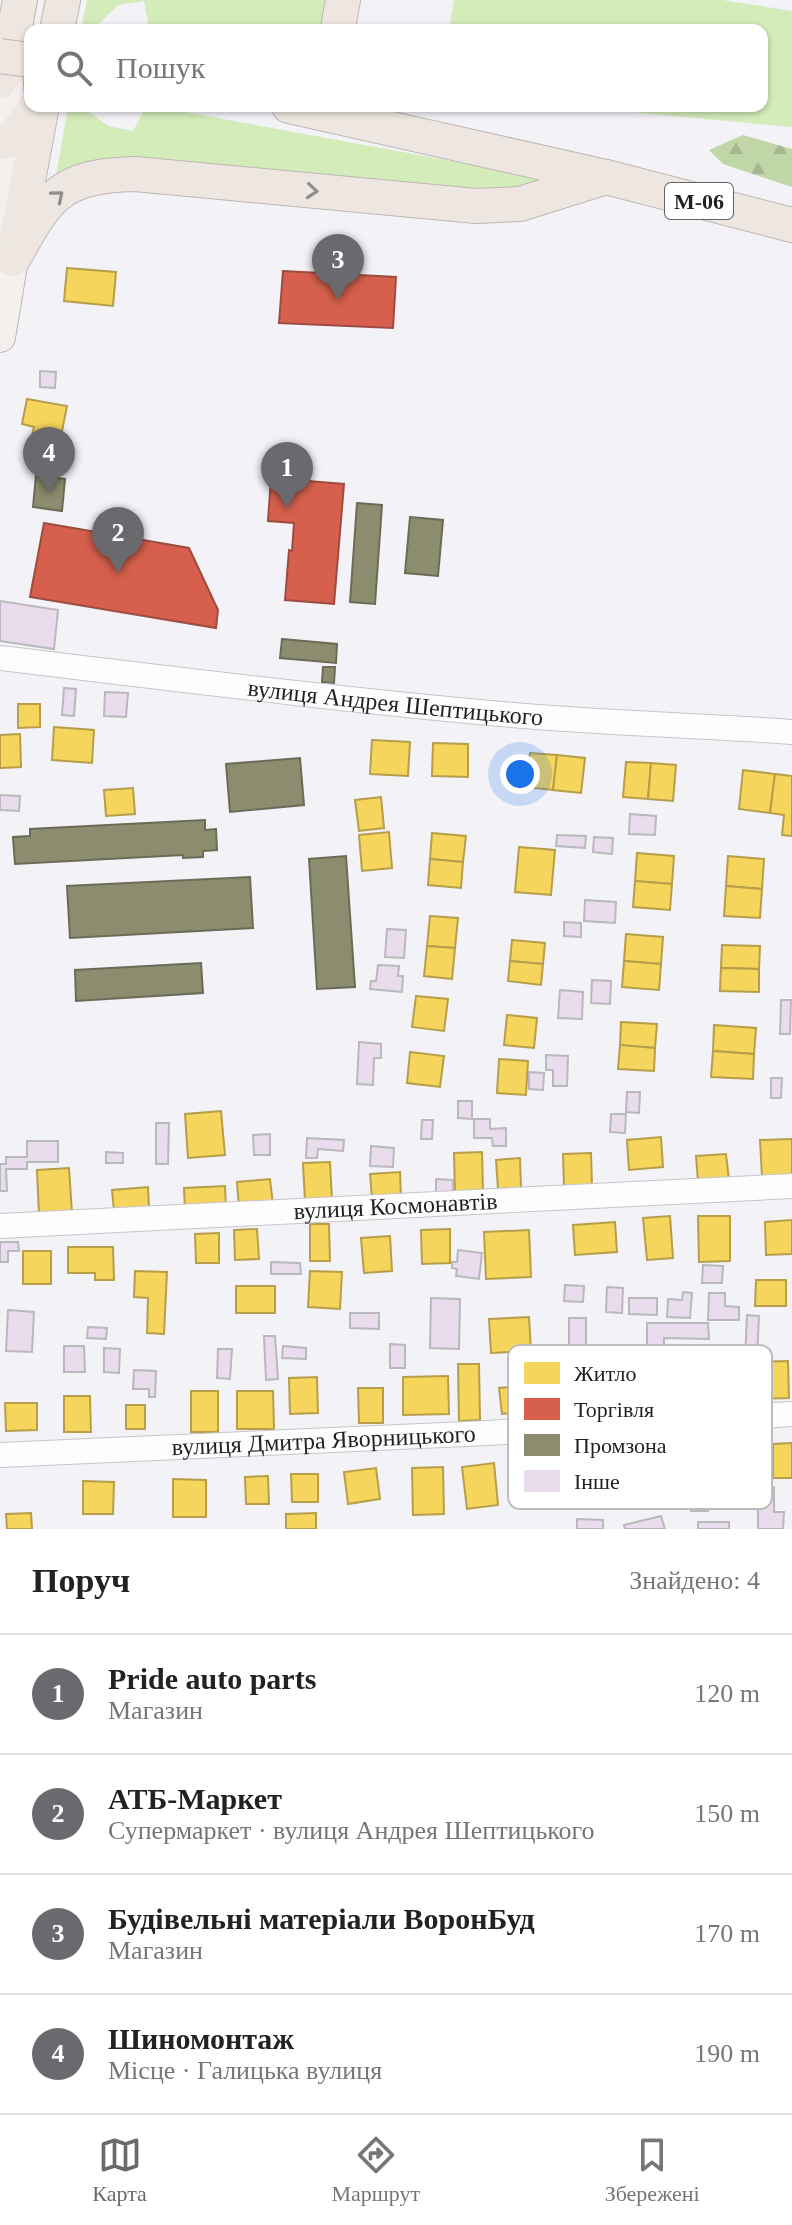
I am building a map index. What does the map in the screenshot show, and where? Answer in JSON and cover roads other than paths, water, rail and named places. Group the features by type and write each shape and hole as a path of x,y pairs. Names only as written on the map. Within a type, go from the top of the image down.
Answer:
{"highway":[{"path":"9,67 20,0"},
{"path":"58,24 63,0"},
{"path":"6,141 33,112"},
{"path":"7,247 38,112"},
{"name":"М-06","path":"317,112 606,177 792,225"},
{"path":"394,112 456,142"},
{"path":"7,247 59,192 83,180 105,175 135,174 476,206 520,204 606,177"}],"main road":[{"path":"0,337 7,247 9,67"}],"street":[{"name":"вулиця Андрея Шептицького","path":"0,658 341,699 501,714 792,732"},
{"name":"вулиця Космонавтів","path":"0,1226 792,1186"},
{"name":"вулиця Дмитра Яворницького","path":"772,1415 792,1414"},
{"name":"вулиця Дмитра Яворницького","path":"0,1455 508,1432"}],"place":[{"name":"Будівельні матеріали ВоронБуд","path":"338,300"},
{"name":"Шиномонтаж","path":"49,493"},
{"name":"Pride auto parts","path":"287,508"},
{"name":"ATБ-Маркет","path":"118,573"}]}
